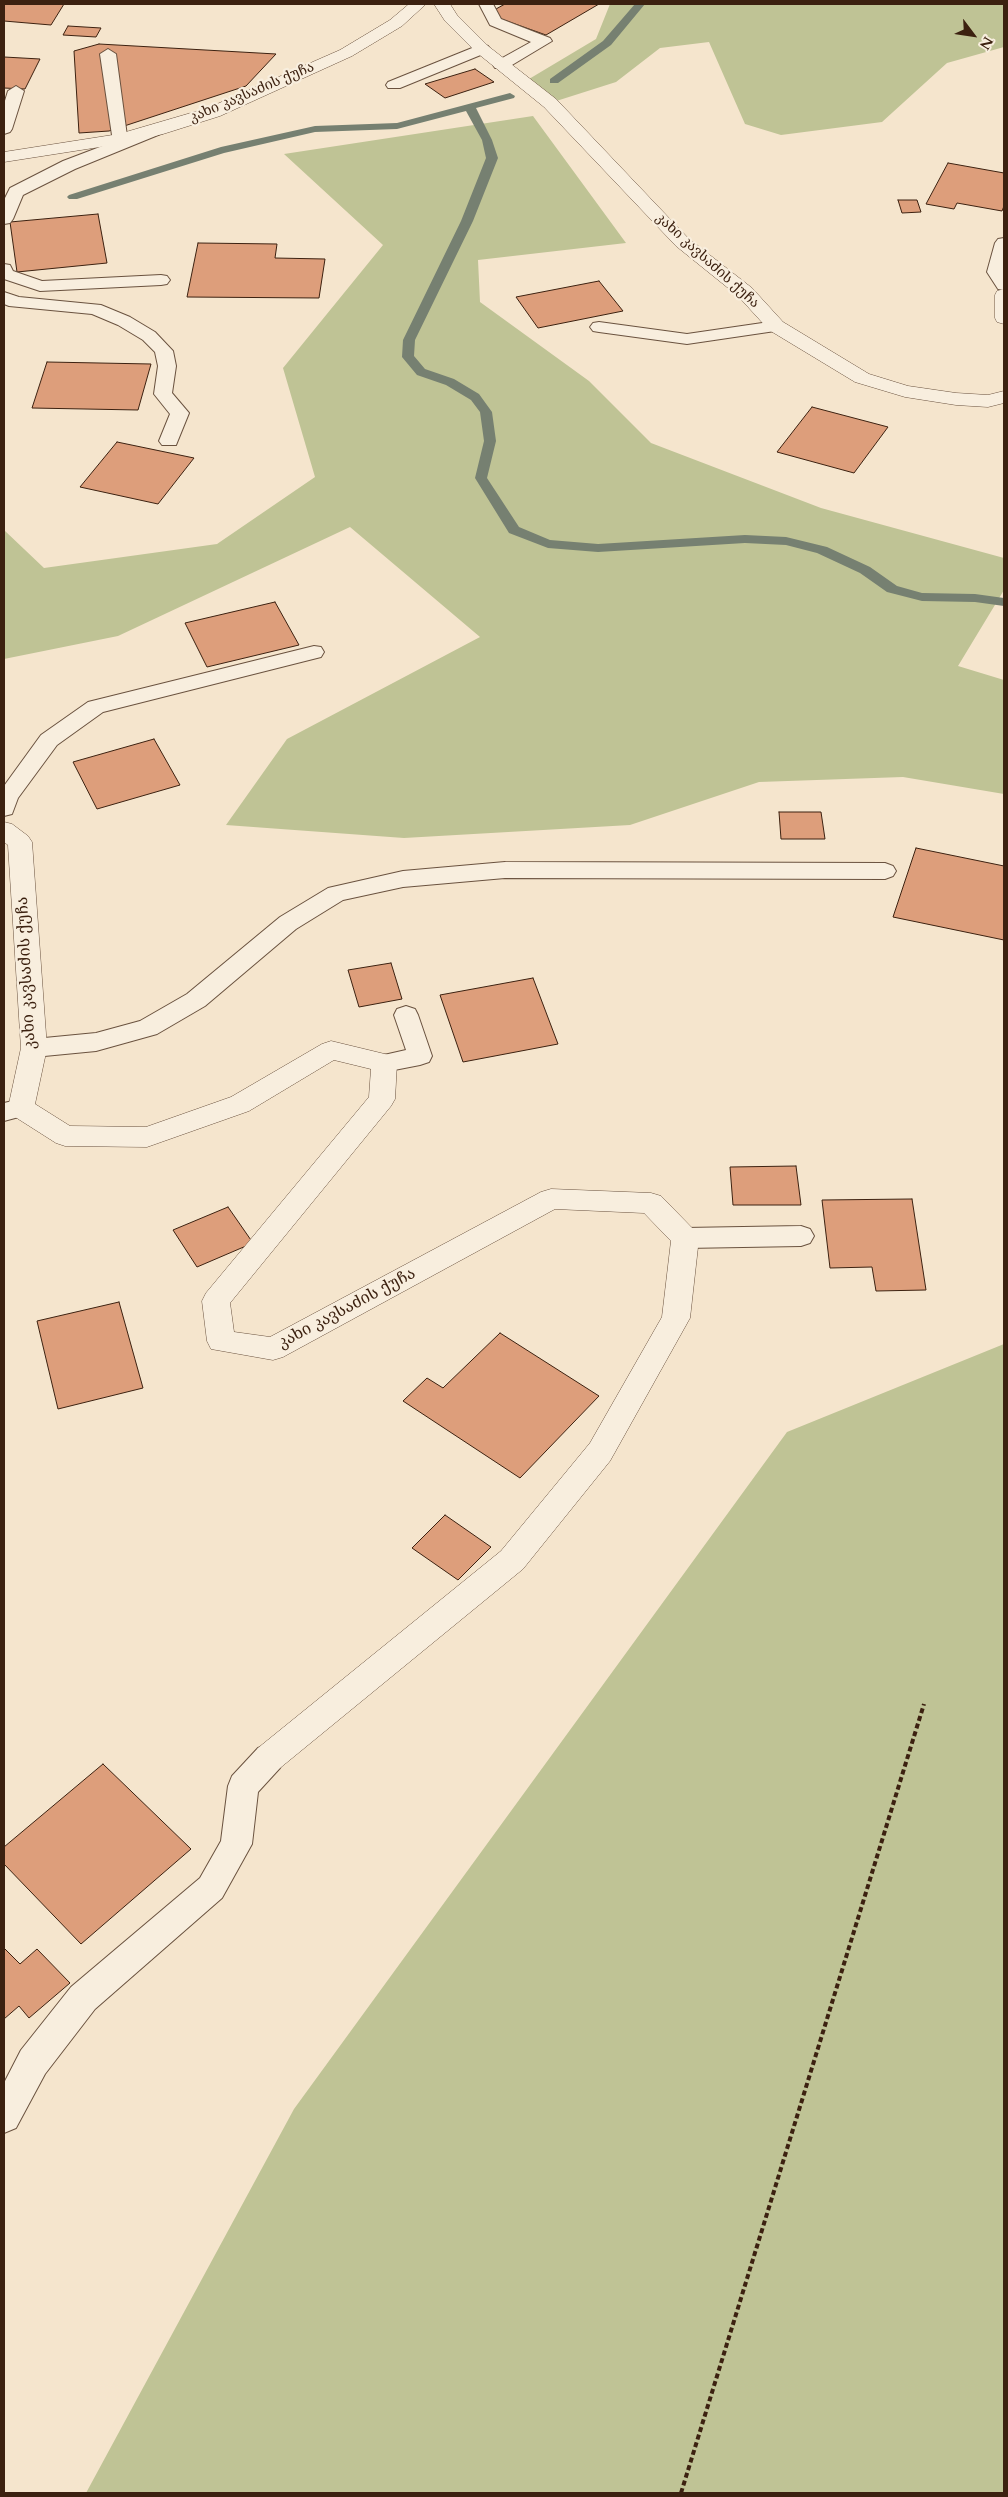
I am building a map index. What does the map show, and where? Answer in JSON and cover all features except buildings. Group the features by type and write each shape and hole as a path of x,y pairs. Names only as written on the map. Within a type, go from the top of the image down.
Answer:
{"street":[{"name":"კახი კავსაძის ქუჩა","path":"6,155 120,139 157,130 214,112 346,53 396,23 418,4"},
{"name":"კახი კავსაძის ქუჩა","path":"442,4 451,18 482,49 550,103 682,242 745,292 776,326 862,378 905,391 956,399 988,401 1004,397"},
{"path":"1004,295 1004,318"},
{"name":"კახი კავსაძის ქუჩა","path":"4,830 20,842 34,1048 12,1110 65,1136 147,1137 240,1104 331,1050 384,1063 382,1099 216,1301 221,1341 273,1349 551,1199 651,1203 685,1238"},
{"path":"269,1758 512,1560 600,1452 676,1318 685,1238"}],"lane":[{"path":"486,4 496,22 544,41 501,65"},
{"path":"394,85 482,49"},
{"path":"108,54 120,139"},
{"path":"4,129 16,90"},
{"path":"4,218 10,196 69,165 157,130"},
{"path":"1004,243 996,272 1004,284"},
{"path":"4,269 6,274 40,286 72,286 160,280"},
{"path":"4,298 15,302 95,309 124,321 149,336 164,351 167,366 163,394 180,413 168,441"},
{"path":"599,327 687,339 776,326"},
{"path":"4,809 7,797 49,740 96,707 314,652"},
{"path":"34,1048 96,1042 148,1028 196,1000 288,923 336,894 403,879 505,870 886,872"},
{"path":"384,1063 420,1056 406,1015"},
{"path":"685,1238 801,1236"},
{"path":"4,2116 33,2062 83,1998 211,1888 236,1844 243,1786 269,1758"}],"path":[{"path":"680,2493 924,1704"}],"green space":[{"path":"610,4 1004,4 1004,47 947,63 882,122 781,135 745,124 709,42 660,48 616,82 550,103 524,82 596,39"},
{"path":"533,116 626,243 478,260 480,302 589,381 651,443 821,508 1004,558 1004,590 958,666 1004,680 1004,794 903,777 759,782 630,825 404,838 226,825 287,739 480,637 350,527 118,636 4,659 4,530 44,568 217,544 315,477 283,368 383,245 284,154"},
{"path":"1004,1344 1004,2493 86,2493 294,2109 787,1432"}],"waterway":[{"path":"554,81 607,43 640,4"},
{"path":"73,197 221,150 315,129 397,126 510,96"},
{"path":"470,108 487,140 492,158 467,221 409,340 408,357 421,372 450,382 475,397 486,412 490,441 481,478 514,530 548,544 598,548 745,539 786,541 822,550 865,570 892,589 922,597 975,598 1004,602"}]}
